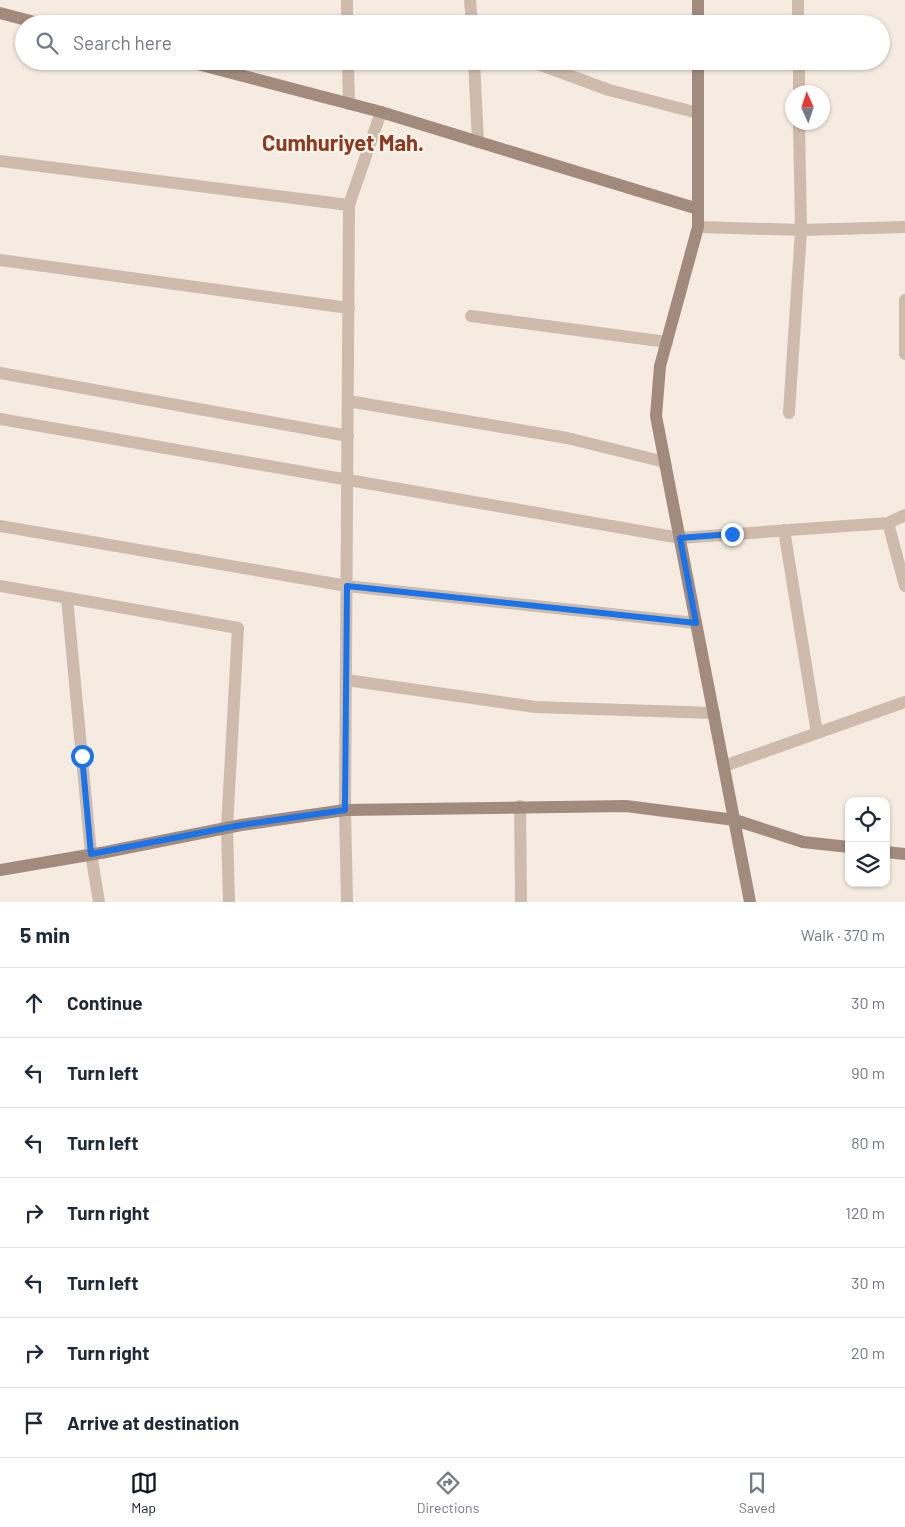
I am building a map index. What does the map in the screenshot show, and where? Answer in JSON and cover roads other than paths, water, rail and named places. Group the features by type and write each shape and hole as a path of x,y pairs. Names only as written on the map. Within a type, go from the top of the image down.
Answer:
{"street":[{"path":"346,0 347,15"},
{"path":"470,0 471,15"},
{"path":"698,0 698,15"},
{"path":"798,0 798,15"},
{"path":"0,13 15,17"},
{"path":"220,70 381,112 698,209"},
{"path":"348,70 349,104"},
{"path":"474,70 478,142"},
{"path":"555,70 609,90 698,113"},
{"path":"698,70 698,227 660,366 656,416 750,902"},
{"path":"799,70 799,85"},
{"path":"347,902 345,810 349,205 381,112"},
{"path":"789,413 800,230 799,130"},
{"path":"0,160 349,205"},
{"path":"698,227 800,230 905,227"},
{"path":"0,260 349,308"},
{"path":"905,300 905,354"},
{"path":"471,316 667,342"},
{"path":"0,373 348,436"},
{"path":"348,401 567,438 665,462"},
{"path":"0,420 680,538 888,523 905,515"},
{"path":"888,523 905,586"},
{"path":"0,526 347,586 696,623"},
{"path":"784,530 817,733"},
{"path":"0,586 238,628 227,828 228,902"},
{"path":"67,598 91,854 100,902"},
{"path":"346,680 535,708 714,713"},
{"path":"724,766 905,702"},
{"path":"0,870 227,828 345,810 520,806 626,806 734,820 804,842 845,847"},
{"path":"520,806 520,902"},
{"path":"890,852 905,854"}],"district":[{"name":"Cumhuriyet Mah.","path":"343,142"}]}
